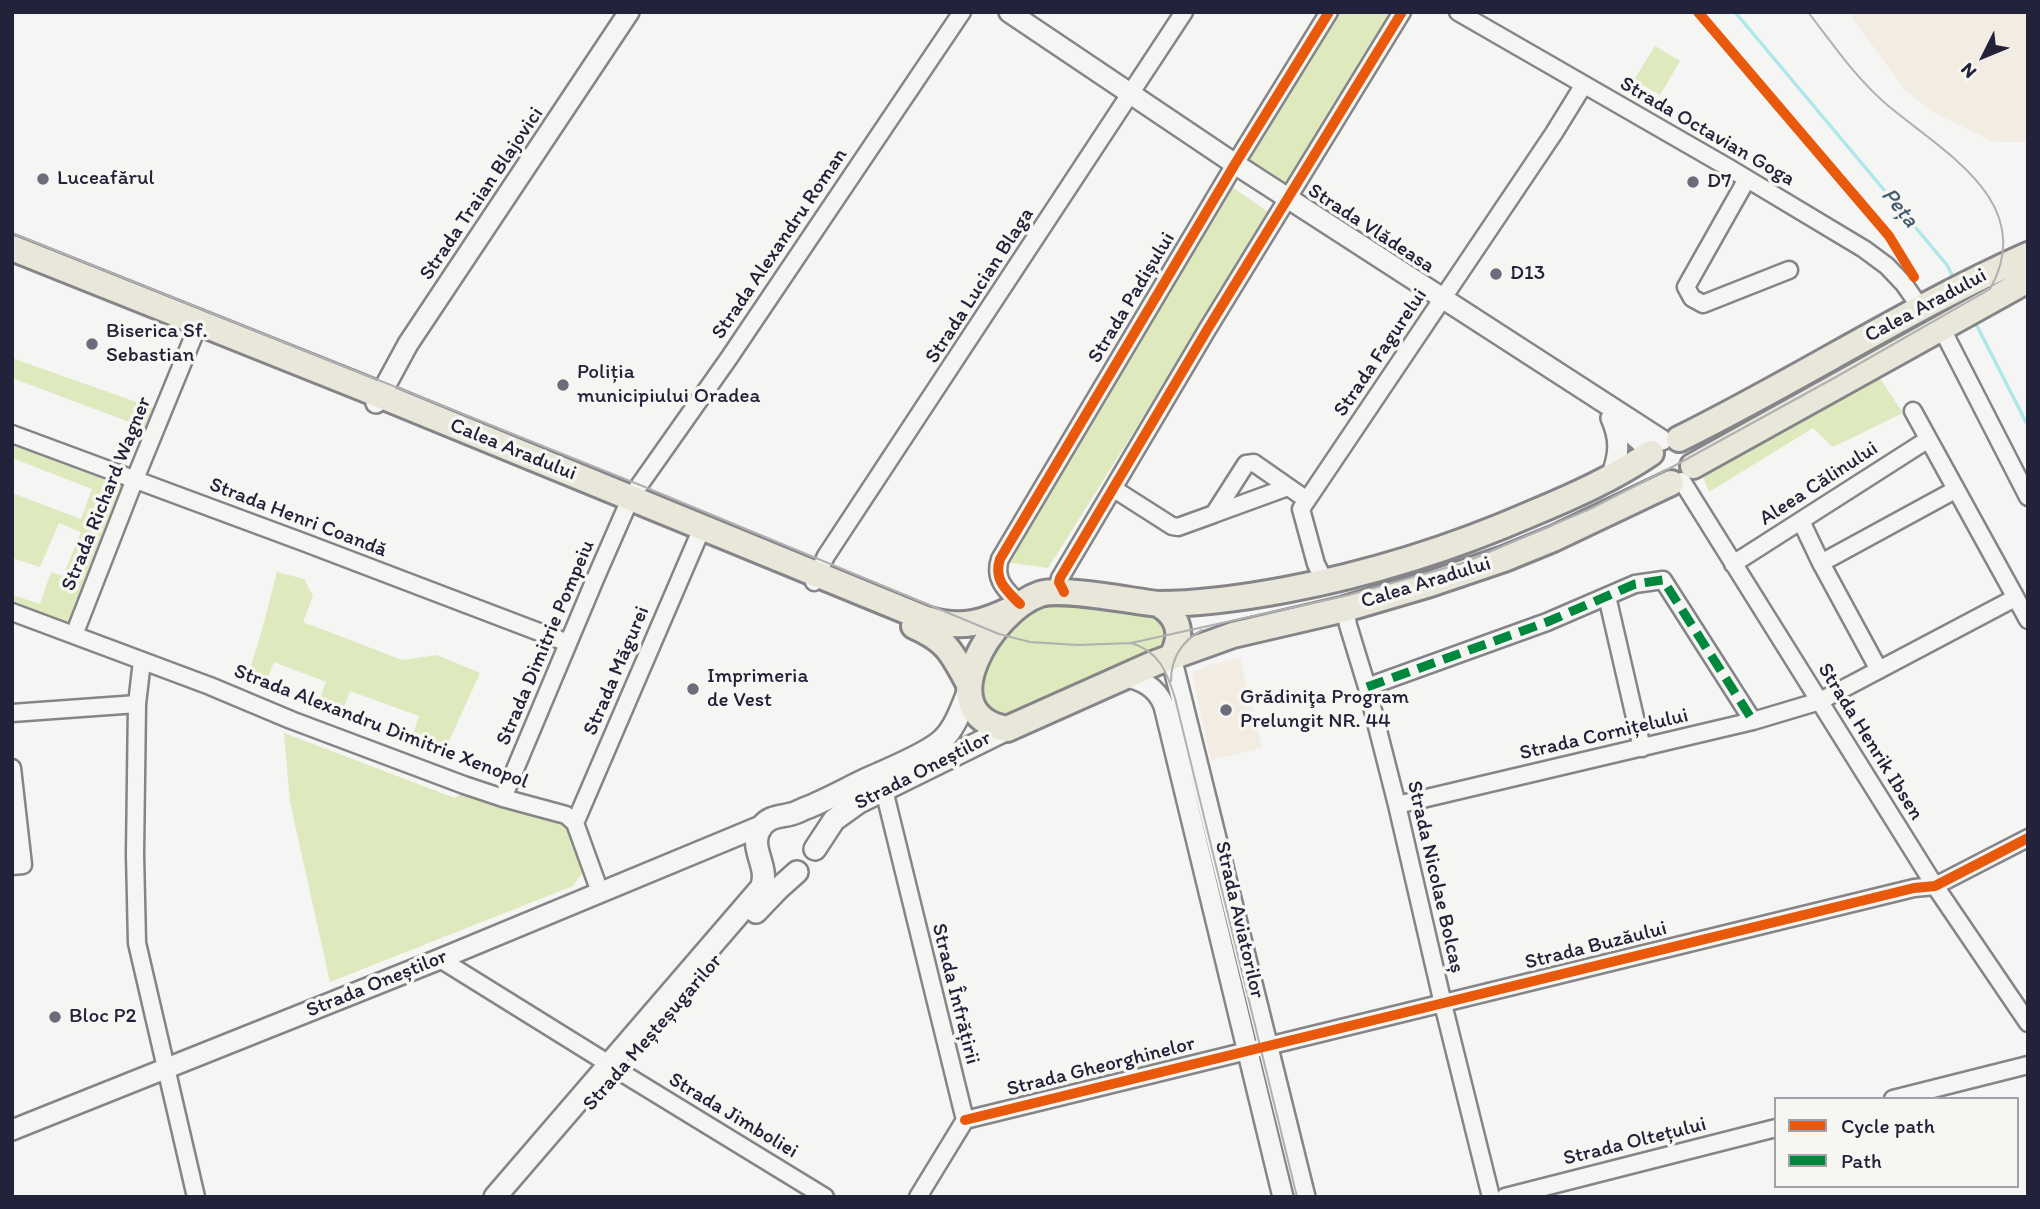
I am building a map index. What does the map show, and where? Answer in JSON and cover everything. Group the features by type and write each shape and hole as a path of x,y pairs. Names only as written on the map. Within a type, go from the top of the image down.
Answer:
{"main road":[{"name":"Calea Aradului","path":"12,248 815,579 933,635 950,650 969,687 973,705 982,718 992,726 1007,729 1123,676 1233,635 1430,584 1522,552 1682,477 2027,281"},
{"name":"Calea Aradului","path":"629,501 699,535 815,579 949,625 973,624 1042,593 1064,592 1158,604 1224,601 1325,582 1406,561 1475,538 1569,498 1611,477 1661,446 1719,419 1928,303 2028,255"},
{"name":"Calea Aradului","path":"12,257 198,326"},
{"path":"1661,446 1690,449 1694,459 1682,477 1658,479 1652,473 1649,464 1661,446"},
{"path":"1158,604 1167,610 1178,624 1179,636 1171,657"},
{"name":"Calea Aradului","path":"969,687 984,642 1018,606"},
{"name":"Strada Oneștilor","path":"789,815 940,742 954,724 969,687"},
{"name":"Strada Oneștilor","path":"815,849 827,830 842,814 859,802 1007,729"},
{"path":"789,815 798,818 811,830 815,849 806,866 797,872 778,873 769,869 755,842 770,819 789,815"},
{"name":"Strada Meșteșugarilor","path":"512,1197 756,894 764,881 764,871 755,842"},
{"name":"Strada Meșteșugarilor","path":"495,1197 764,904 797,872"}],"street":[{"name":"Strada Traian Blajovici","path":"377,399 408,344 629,12"},
{"name":"Strada Alexandru Roman","path":"629,501 729,358 962,12"},
{"name":"Strada Vlădeasa","path":"1009,12 1235,164 1573,384 1661,446"},
{"name":"Strada Lucian Blaga","path":"815,579 826,556 1184,12"},
{"name":"Strada Padișului","path":"1018,606 1000,582 997,568 1000,559 1235,164 1329,12"},
{"path":"1064,592 1060,578 1206,330 1402,12"},
{"name":"Strada Octavian Goga","path":"1458,12 1864,248 1928,303"},
{"name":"Strada Fagurelui","path":"1307,500 1583,86"},
{"path":"1747,179 1686,287 1692,298 1703,304 1790,270"},
{"name":"Strada Richard Wagner","path":"74,635 198,326"},
{"path":"1945,327 2028,497"},
{"name":"Strada Vlădeasa","path":"1573,384 1609,414 1661,446"},
{"path":"1913,411 2028,620"},
{"path":"1609,414 1619,450 1611,477"},
{"name":"Strada Henri Coandă","path":"12,434 568,643"},
{"name":"Aleea Călinului","path":"1733,564 1927,440"},
{"path":"1214,514 1247,464 1254,463 1307,500 1301,512 1316,565 1325,582"},
{"name":"Strada Henrik Ibsen","path":"1682,477 1733,564 1935,886 2028,1023"},
{"path":"1114,489 1172,526 1178,527 1288,487"},
{"path":"1821,563 1955,490"},
{"name":"Strada Dimitrie Pompeiu","path":"503,798 629,501"},
{"path":"1801,521 1879,670"},
{"name":"Strada Măgurei","path":"575,823 699,535"},
{"path":"1367,687 1548,622 1635,584 1662,580 1753,721"},
{"path":"1607,596 1642,748"},
{"name":"Strada Cornițelului","path":"1397,805 1753,721 1820,701 2015,598"},
{"name":"Strada Nicolae Bolcaș","path":"1345,608 1397,805 1491,1197"},
{"name":"Strada Alexandru Dimitrie Xenopol","path":"12,612 210,686 291,720 503,798 566,815 575,823"},
{"name":"Strada Aviatorilor","path":"1171,657 1305,1197"},
{"path":"142,661 137,704 137,943 196,1197"},
{"name":"Strada Aviatorilor","path":"1123,676 1150,686 1159,695 1164,706 1283,1197"},
{"path":"12,713 137,704"},
{"path":"12,768 18,865"},
{"name":"Strada Înfrățirii","path":"884,790 965,1120"},
{"path":"575,823 600,892"},
{"path":"1935,886 2028,838"},
{"name":"Strada Oneștilor","path":"12,1130 600,892 755,842"},
{"name":"Strada Buzăului","path":"1267,1046 1914,888 1935,886"},
{"name":"Strada Jimboliei","path":"440,959 825,1197"},
{"name":"Strada Gheorghinelor","path":"965,1120 1267,1046"},
{"path":"1901,1097 2028,1065"},
{"path":"918,1197 965,1120"},
{"name":"Strada Oltețului","path":"1506,1197 1774,1129"}],"shaded area":[{"path":"1848,12 2028,12 2028,142 1994,142 1932,112 1905,90"},
{"name":"Grădiniţa Program Prelungit NR. 44","path":"1240,658 1262,748 1211,760 1192,673 1209,665"}],"green space":[{"path":"1329,12 1402,12 1288,198 1235,164"},
{"path":"1655,46 1680,61 1660,95 1634,80"},
{"path":"1232,187 1271,214 1048,568 1004,562"},
{"path":"12,358 156,409 148,429 12,378"},
{"path":"1871,365 1903,413 1833,447 1813,428 1709,492 1702,475"},
{"path":"12,434 135,479 74,635 12,612 12,595 40,604 51,572 63,576 81,532 59,523 40,567 12,558 12,493 81,519 92,489 12,458"},
{"path":"277,572 304,579 313,596 303,622 402,660 437,655 480,673 444,752 410,743 419,716 350,691 340,717 316,709 326,682 274,662 263,689 245,685"},
{"path":"1054,605 1156,615 1167,627 1169,642 1161,653 1005,715 996,714 987,704 981,679 1000,638 1024,617"},
{"path":"284,733 455,798 466,790 567,824 583,872 573,886 330,982 290,802"}],"waterway":[{"name":"Peța","path":"1735,12 1947,265 1955,281"},
{"name":"Peța","path":"1974,320 2028,426"}],"tram line":[{"path":"12,233 640,485 999,634 1030,642 1078,645 1131,643 1349,595 1463,563 1590,509 1674,466 1990,289 2002,258 2002,229 1993,204 1976,180 1955,159 1885,103 1864,82 1808,12"},
{"path":"1171,681 1173,665 1179,651 1189,639 1202,630"},
{"path":"1131,643 1149,651 1161,664 1175,698 1297,1197"}],"marked path":[{"path":"1367,687 1547,622 1635,584 1663,580 1753,721"}],"cycle path":[{"path":"1020,604 1006,590 1000,579 1000,559 1235,164 1329,12"},
{"path":"1064,592 1060,578 1207,330 1402,12"},
{"path":"1698,12 1889,236 1914,277"},
{"path":"965,1120 1914,888 1935,886 2028,838"}],"place":[{"name":"Luceafărul","path":"43,179"},
{"name":"D7","path":"1693,182"},
{"name":"D13","path":"1496,274"},
{"name":"Biserica Sf. Sebastian","path":"92,344"},
{"name":"Poliția municipiului Oradea","path":"563,385"},
{"name":"Imprimeria de Vest","path":"693,689"},
{"name":"Grădiniţa Program Prelungit NR. 44","path":"1226,710"},
{"name":"Bloc P2","path":"55,1017"}]}
